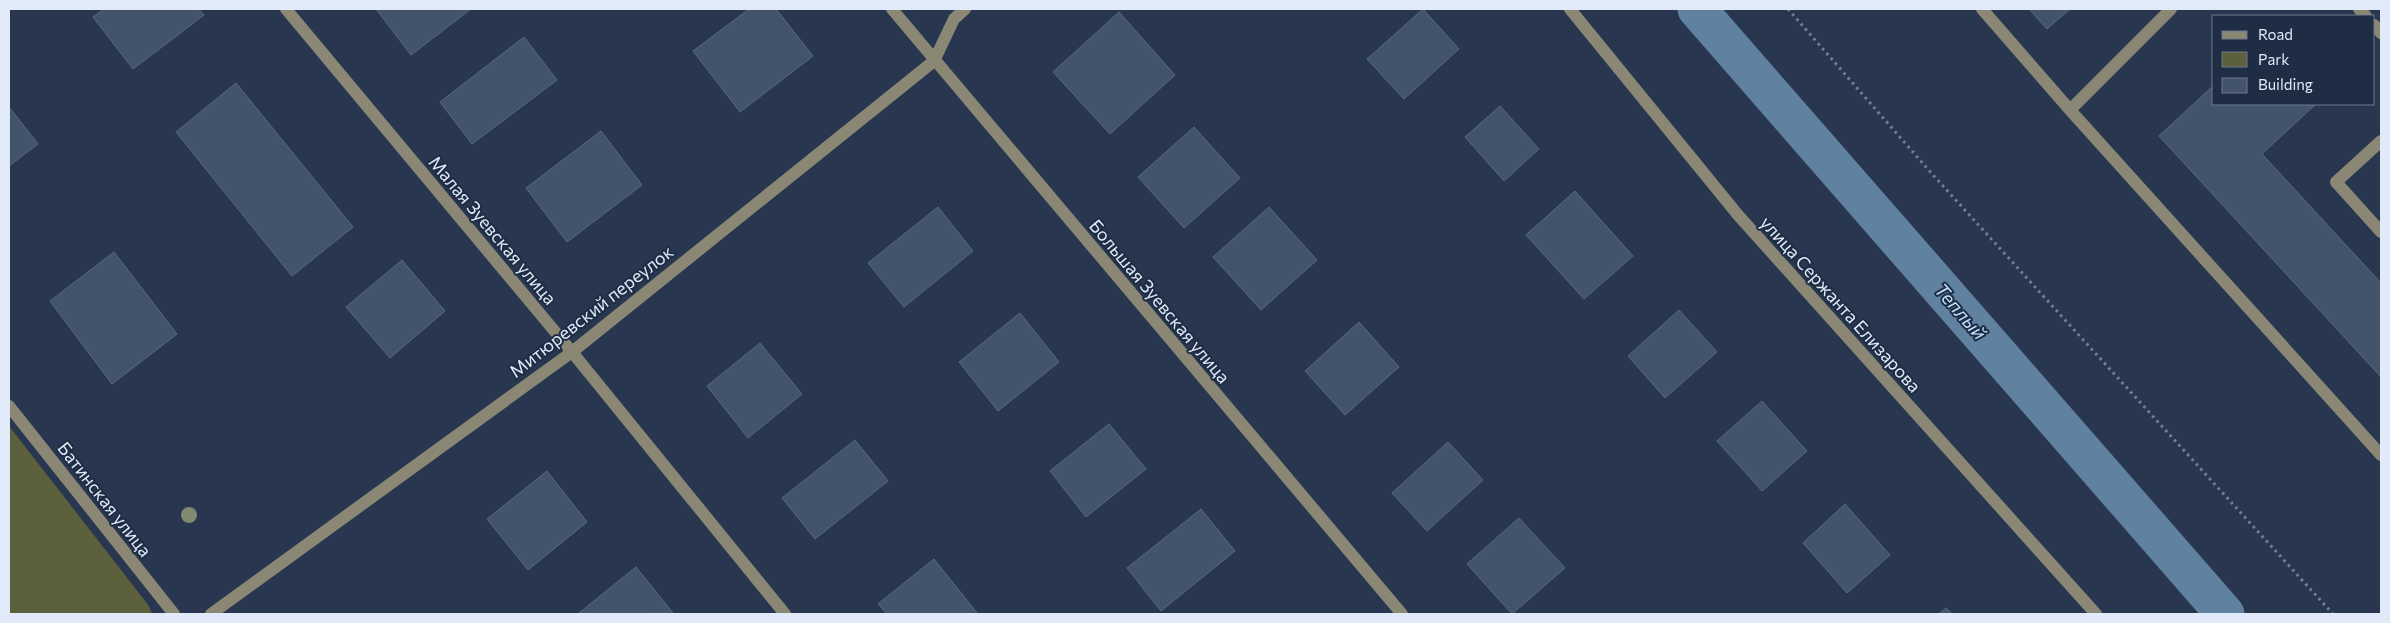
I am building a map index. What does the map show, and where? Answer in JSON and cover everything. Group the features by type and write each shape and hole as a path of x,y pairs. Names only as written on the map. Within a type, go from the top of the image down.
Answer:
{"street":[{"name":"Малая Зуевская улица","path":"286,9 572,352 785,614"},
{"name":"Большая Зуевская улица","path":"892,9 1402,614"},
{"name":"Митюревский переулок","path":"212,614 572,352 934,61 954,19 965,9"},
{"name":"улица Сержанта Елизарова","path":"1570,9 1738,215 2096,614"},
{"path":"1982,9 2070,110 2381,455"},
{"path":"2070,110 2171,9"},
{"path":"2381,141 2336,182 2381,232"},
{"name":"Батинская улица","path":"9,406 174,614"}],"path":[{"path":"1788,9 1933,174 2333,614"}],"green space":[{"path":"9,426 149,606 152,614 9,614"}],"building":[{"path":"104,9 199,9 204,15 133,69 93,17"},
{"path":"376,9 471,9 411,55"},
{"path":"749,9 776,9 813,56 740,112 693,51"},
{"path":"1423,9 1459,49 1404,99 1367,59"},
{"path":"2029,9 2070,9 2047,29"},
{"path":"1119,12 1175,75 1110,134 1053,72"},
{"path":"524,37 557,80 472,144 440,102"},
{"path":"236,83 353,227 292,276 176,132"},
{"path":"2212,87 2212,105 2315,105 2262,154 2381,283 2381,377 2159,136"},
{"path":"1500,106 1539,149 1504,181 1465,137"},
{"path":"9,107 38,144 9,166"},
{"path":"1194,127 1240,178 1184,228 1138,177"},
{"path":"601,131 642,185 567,242 526,188"},
{"path":"1575,191 1633,256 1584,299 1526,235"},
{"path":"938,207 973,251 904,307 868,263"},
{"path":"1269,207 1317,260 1261,310 1213,257"},
{"path":"114,252 177,334 112,384 50,301"},
{"path":"402,260 445,311 390,358 346,307"},
{"path":"1679,310 1717,352 1665,398 1628,356"},
{"path":"1020,313 1059,362 998,411 959,362"},
{"path":"1359,322 1399,367 1345,415 1305,371"},
{"path":"760,343 802,394 748,438 707,386"},
{"path":"1762,401 1807,451 1762,491 1717,441"},
{"path":"1109,424 1146,469 1086,517 1050,471"},
{"path":"855,440 888,481 815,539 782,498"},
{"path":"1448,442 1483,480 1427,531 1392,493"},
{"path":"547,471 587,522 528,570 487,519"},
{"path":"1845,504 1890,555 1847,593 1803,543"},
{"path":"1201,509 1235,551 1161,611 1127,568"},
{"path":"1519,518 1565,568 1512,614 1467,564"},
{"path":"934,559 978,614 887,614 878,604"},
{"path":"636,567 673,613 579,613"},
{"path":"1946,608 1952,614 1939,614"}],"waterway":[{"name":"Теплый","path":"1697,9 2225,614"}]}
